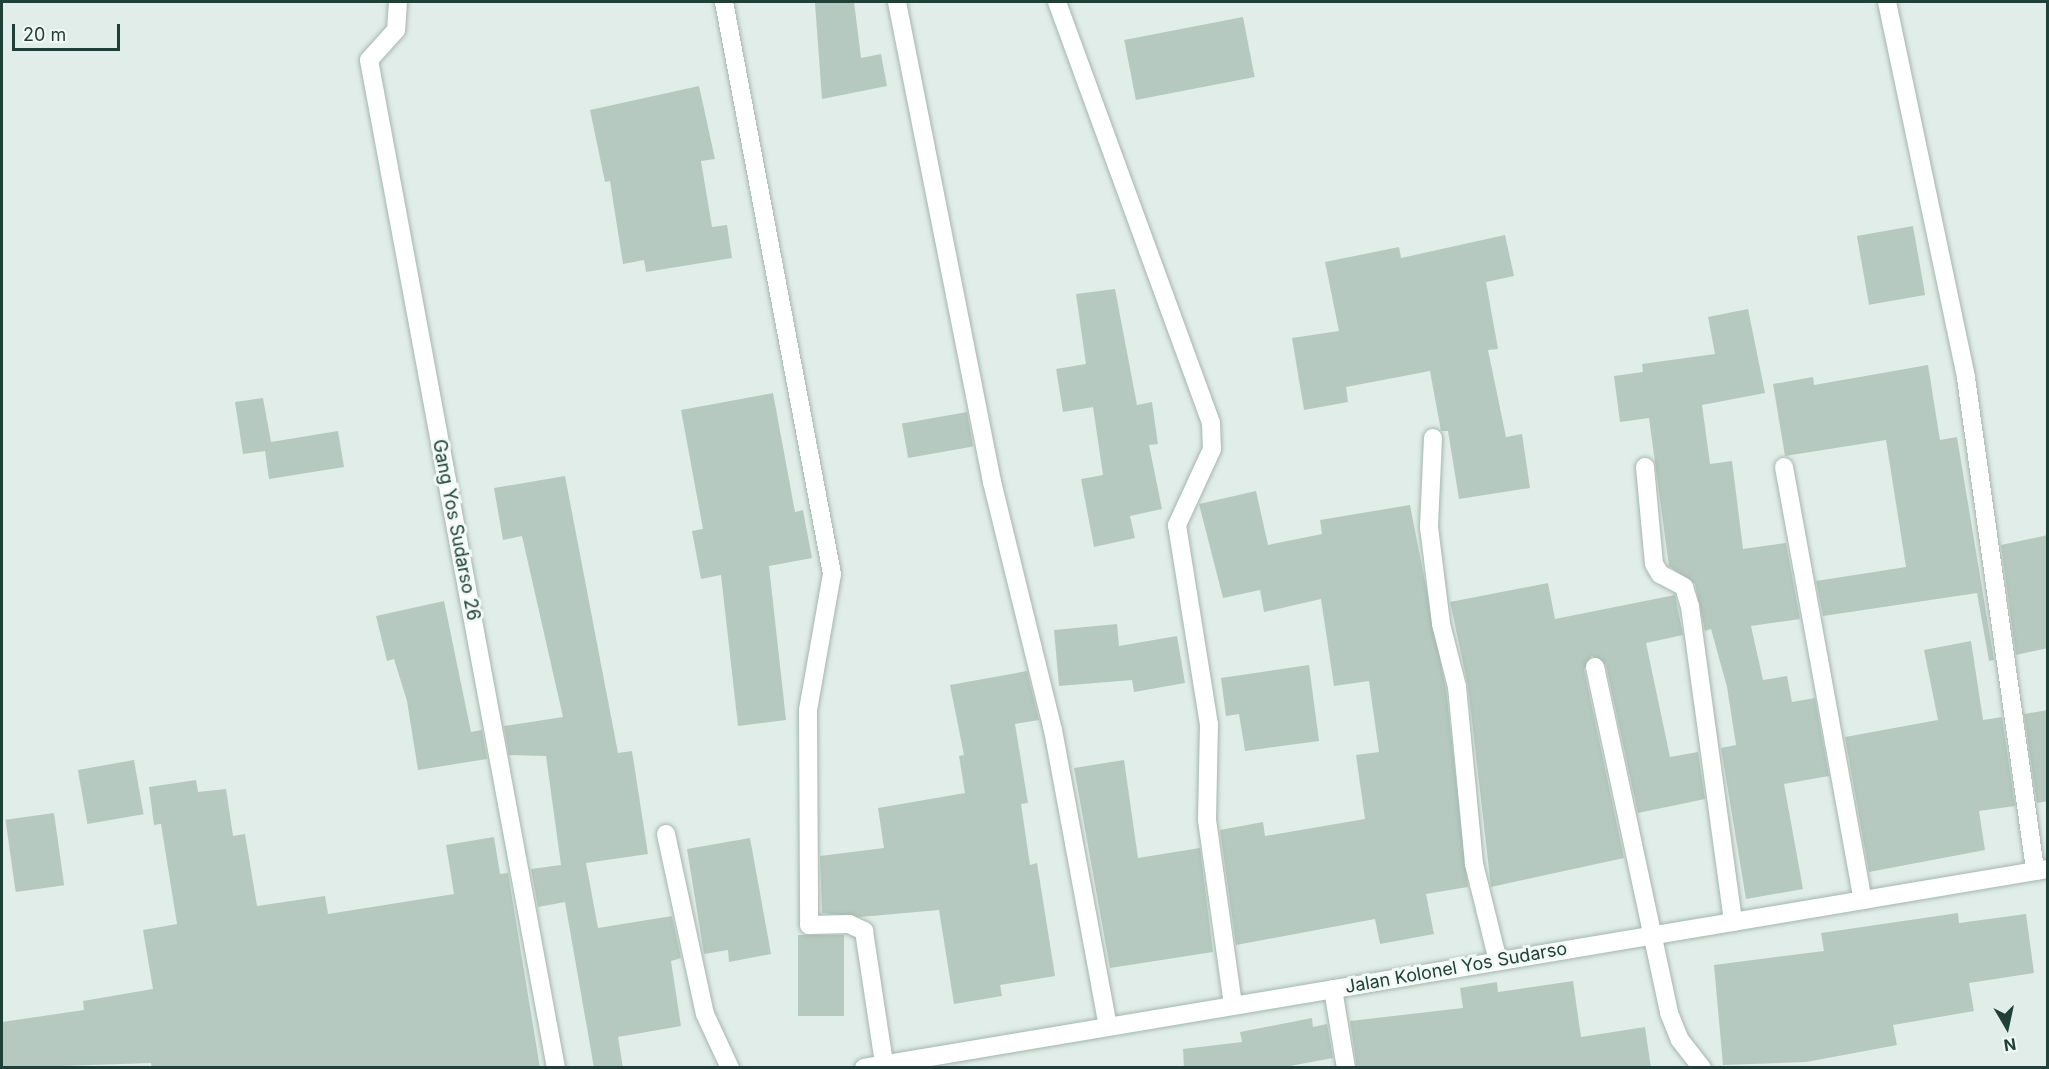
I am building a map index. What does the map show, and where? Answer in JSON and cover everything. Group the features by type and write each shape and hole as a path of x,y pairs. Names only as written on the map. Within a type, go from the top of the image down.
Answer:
{"street":[{"name":"Gang Yos Sudarso 26","path":"398,2 396,30 369,60 556,1068"},
{"path":"724,2 832,574 808,710 809,926 849,924 864,931 884,1063"},
{"path":"897,2 992,482 1053,730 1108,1026"},
{"path":"1057,2 1211,423 1212,449 1177,525 1209,724 1207,820 1233,1005"},
{"path":"1887,2 1966,378 2041,870"},
{"path":"1433,438 1430,538 1441,624 1457,687 1474,864 1498,960"},
{"path":"1645,467 1654,564 1660,574 1684,587 1690,608 1733,922"},
{"path":"1784,467 1863,900"},
{"path":"1595,666 1673,1026 1702,1068"},
{"path":"666,834 705,1014 730,1068"},
{"name":"Jalan Kolonel Yos Sudarso","path":"864,1068 2041,870"},
{"path":"1332,989 1346,1068"}],"building":[{"path":"854,2 861,58 881,54 887,86 822,99 815,3"},
{"path":"1243,17 1255,77 1136,100 1124,40"},
{"path":"699,86 715,159 701,161 712,227 727,225 732,258 646,272 644,260 623,264 610,181 605,182 590,110"},
{"path":"1913,226 1925,295 1869,305 1857,236"},
{"path":"1505,235 1514,276 1486,282 1498,349 1488,350 1506,437 1522,434 1530,488 1459,499 1448,431 1441,431 1430,371 1346,387 1348,402 1304,410 1292,338 1339,331 1325,262 1399,247 1401,258"},
{"path":"1115,289 1137,405 1152,402 1158,444 1149,445 1162,509 1130,516 1135,538 1094,547 1081,479 1103,475 1093,407 1063,412 1056,369 1086,364 1076,294"},
{"path":"1748,309 1765,393 1702,405 1710,464 1732,461 1743,549 1786,543 1800,619 1751,626 1763,680 1787,676 1792,702 1815,698 1829,776 1784,784 1803,889 1746,899 1721,748 1736,745 1727,687 1711,629 1705,631 1695,584 1669,566 1649,418 1620,422 1614,376 1643,372 1642,364 1715,354 1708,317"},
{"path":"1928,365 1940,440 1957,437 1994,660 1989,661 1977,593 1823,616 1816,581 1906,567 1886,440 1785,456 1773,384 1813,377 1814,385"},
{"path":"773,393 795,512 803,510 812,558 769,566 786,720 738,726 721,575 701,579 692,531 703,529 681,410"},
{"path":"263,398 271,442 338,431 344,467 269,479 265,451 243,454 235,402"},
{"path":"967,412 973,446 908,458 902,423"},
{"path":"565,476 618,753 632,751 648,854 586,863 598,928 672,916 681,958 671,961 681,1026 618,1037 623,1068 594,1068 565,902 538,907 531,869 561,865 546,756 509,755 504,726 563,717 522,536 503,540 494,488"},
{"path":"1256,491 1268,545 1322,534 1320,520 1410,505 1446,689 1468,887 1426,894 1434,934 1380,944 1375,919 1236,945 1220,830 1263,822 1265,836 1365,819 1356,755 1379,752 1369,681 1334,686 1321,599 1264,612 1260,590 1223,598 1199,504"},
{"path":"2048,535 2048,648 2016,655 2001,545"},
{"path":"1548,583 1555,619 1675,595 1683,635 1646,643 1670,757 1698,752 1705,799 1638,813 1606,665 1592,656 1584,669 1624,858 1491,887 1468,686 1450,602"},
{"path":"444,601 471,732 482,730 487,759 418,770 407,701 394,659 387,661 376,616"},
{"path":"1117,624 1119,646 1177,636 1185,683 1134,692 1132,680 1059,686 1054,630"},
{"path":"1971,641 1983,720 2002,717 2015,806 1979,811 1985,850 1869,872 1845,737 1938,720 1924,650"},
{"path":"1309,665 1319,741 1245,751 1239,714 1226,716 1221,678"},
{"path":"1027,671 1039,720 1015,724 1028,803 1021,804 1030,865 1037,863 1055,976 1000,985 1002,996 954,1004 939,910 860,917 822,913 820,856 884,848 878,808 965,793 959,756 964,755 950,685"},
{"path":"2048,710 2048,801 2037,803 2024,714"},
{"path":"134,760 144,814 87,824 78,770"},
{"path":"1124,760 1138,858 1200,848 1213,952 1110,968 1074,768"},
{"path":"196,780 198,792 226,789 233,836 245,834 257,906 325,896 328,914 454,894 446,845 494,837 500,874 508,873 540,1068 152,1068 151,1063 2,1068 2,1022 84,1010 83,1001 153,989 143,930 177,924 161,824 154,825 149,787"},
{"path":"54,813 64,885 16,892 5,820"},
{"path":"750,838 771,954 729,962 728,950 704,954 687,849"},
{"path":"1958,913 1959,923 2026,914 2034,973 1969,983 1974,1011 1893,1025 1897,1045 1806,1062 1723,1065 1714,965 1824,951 1821,933"},
{"path":"798,935 844,935 844,1016 798,1016"},
{"path":"1573,981 1581,1037 1645,1027 1651,1068 1357,1068 1350,1021 1463,1008 1460,988 1497,982 1498,992"},
{"path":"1312,1018 1313,1027 1327,1024 1333,1058 1279,1068 1184,1068 1183,1049 1242,1042 1240,1032"}]}
